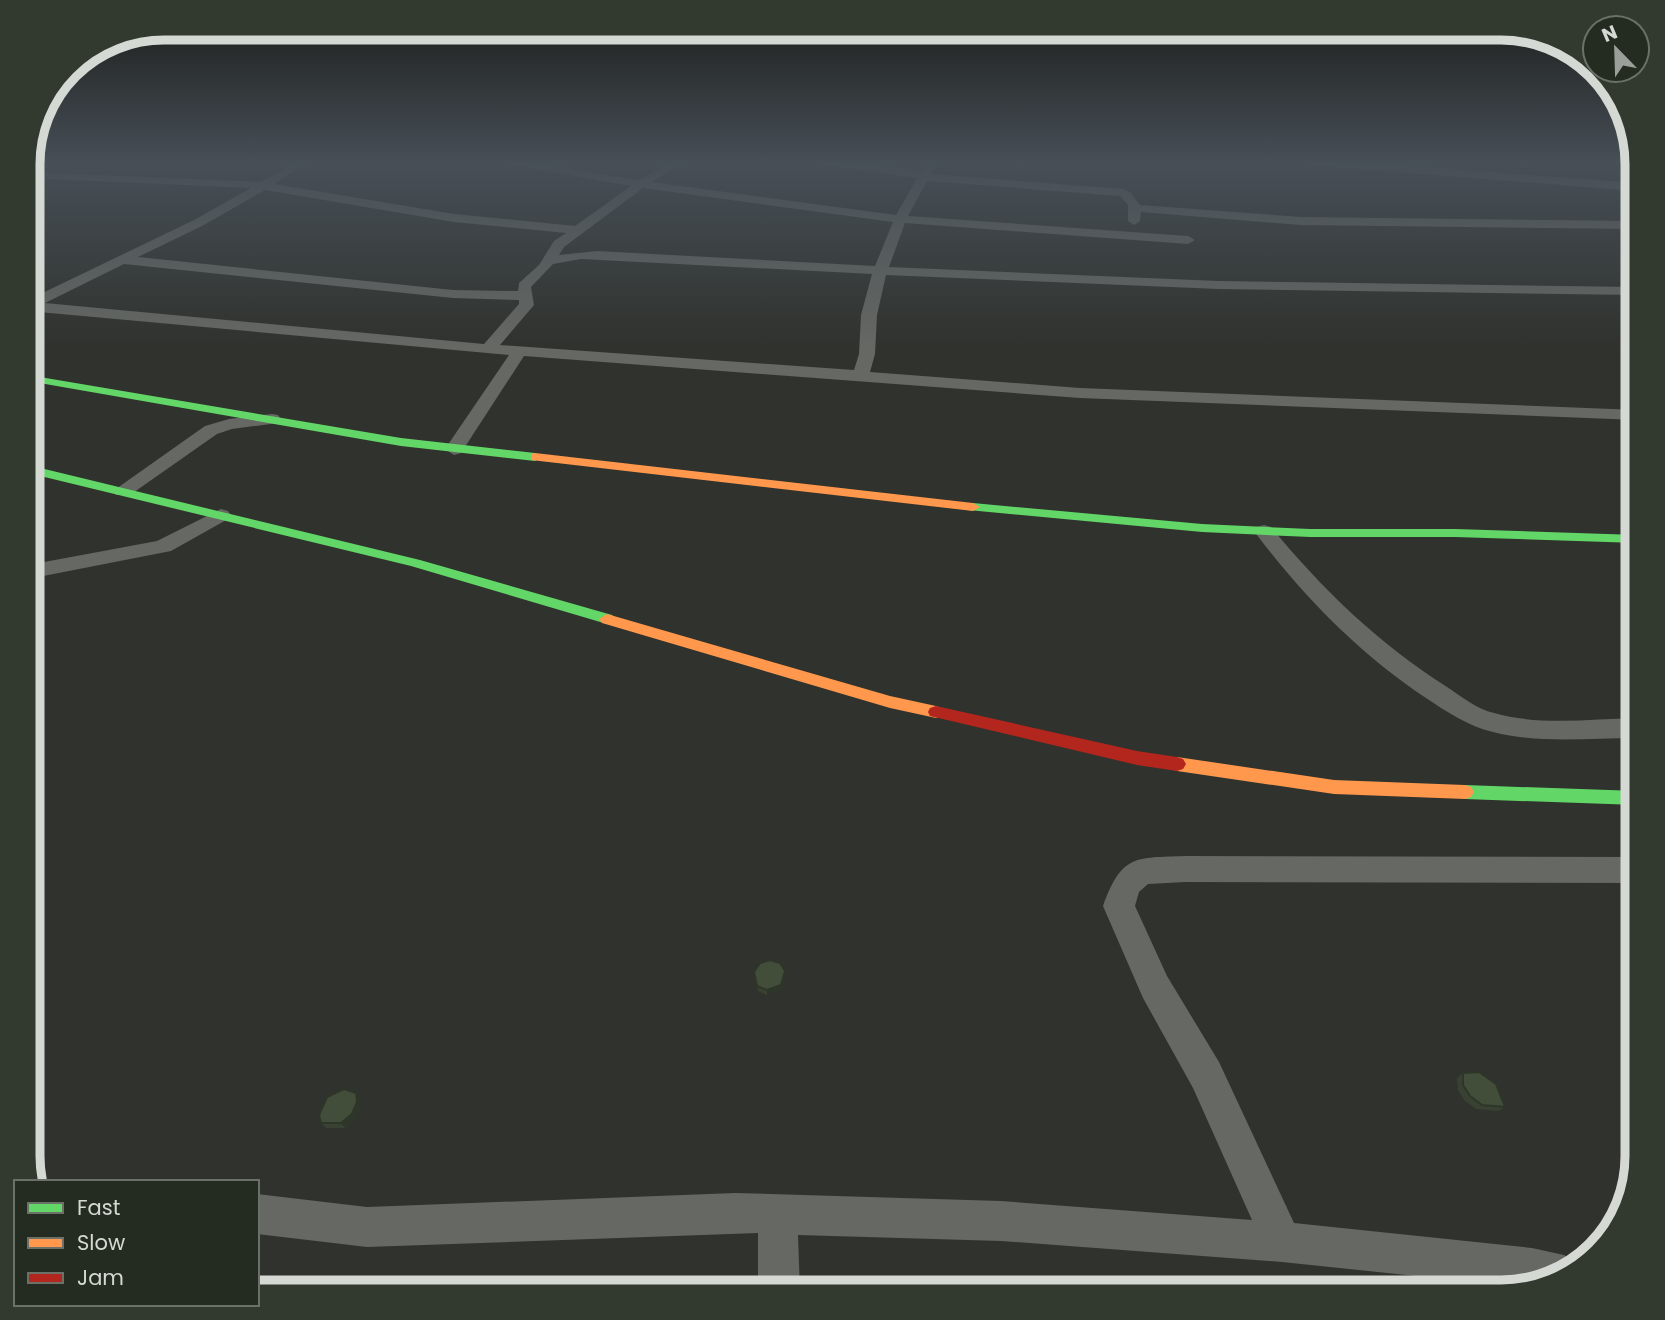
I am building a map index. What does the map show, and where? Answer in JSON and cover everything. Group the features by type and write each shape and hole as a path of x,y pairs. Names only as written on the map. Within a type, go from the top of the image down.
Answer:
{"street":[{"path":"41,300 193,224"},
{"path":"510,224 576,230"},
{"path":"489,348 527,305 524,286 548,261 553,250 585,224"},
{"path":"858,378 866,365 868,318 880,270 899,224"},
{"path":"963,224 1188,240"},
{"path":"1131,236 1133,224"},
{"path":"1541,224 1625,225"},
{"path":"548,261 597,255 1219,285 1625,290"},
{"path":"123,260 453,294 526,296"},
{"path":"41,307 520,351 858,378 1080,393 1625,415"},
{"path":"454,449 520,351"},
{"path":"41,380 454,449 993,509 1264,531 1625,539"},
{"path":"123,491 211,430 229,424 272,419"},
{"path":"41,472 415,563 890,702 1137,758 1334,787 1625,798"},
{"path":"41,569 163,546 221,515"},
{"path":"1264,531 1314,592 1366,638 1418,682 1482,720 1516,726 1625,728"},
{"path":"1282,1242 1206,1075 1155,987 1132,939 1119,906 1126,885 1141,870 1625,870"},
{"path":"259,1214 368,1227 735,1213 1001,1221 1282,1242 1545,1271"},
{"path":"778,1214 779,1280"}],"building":[{"path":"770,960 780,963 785,971 781,985 767,990 757,986 754,972 760,963"},
{"path":"1479,1072 1496,1084 1505,1107 1482,1105 1470,1096 1463,1085 1463,1073"},
{"path":"344,1089 356,1093 357,1102 352,1114 341,1123 321,1123 319,1115 327,1097"}],"traffic: fast":[{"path":"41,380 401,442 535,457"},
{"path":"41,472 415,563 607,619"},
{"path":"973,507 1202,528 1310,533 1455,533 1625,539"},
{"path":"1465,792 1625,798"}],"traffic: slow":[{"path":"535,457 973,507"},
{"path":"607,619 890,702 936,712"},
{"path":"1177,764 1334,787 1465,792"}],"traffic: jam":[{"path":"936,712 1137,758 1177,764"}]}
